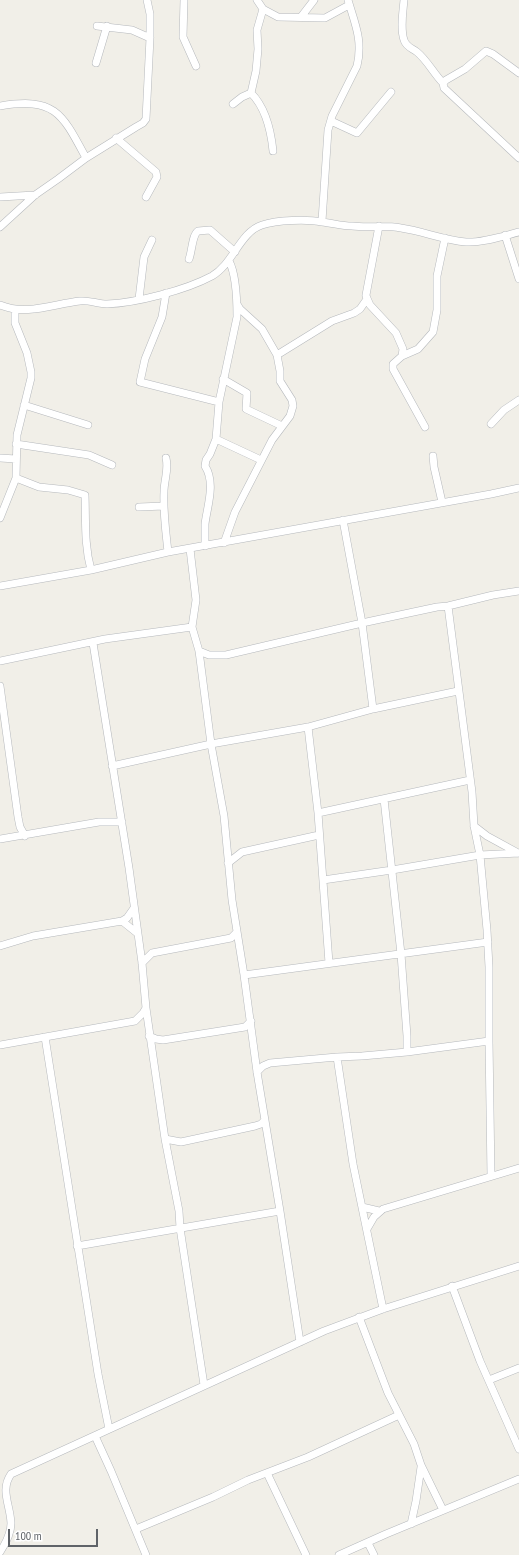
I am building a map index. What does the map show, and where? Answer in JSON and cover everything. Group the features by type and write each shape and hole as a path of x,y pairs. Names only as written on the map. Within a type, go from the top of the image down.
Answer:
{"street":[{"path":"0,227 35,195 86,158 116,138 143,123 146,119 150,38 150,14 147,0"},
{"path":"184,0 183,37 196,66"},
{"path":"258,0 263,9 278,16 325,18 349,2 355,21 360,44 358,60 357,66 331,121 327,140 322,222"},
{"path":"301,17 314,0"},
{"path":"404,0 403,35 406,45 420,55 435,76 443,83 444,88 519,158"},
{"path":"251,93 256,71 258,49 257,30 263,9"},
{"path":"97,26 132,30 150,38"},
{"path":"96,63 107,26"},
{"path":"443,83 465,69 486,51 493,54 519,73"},
{"path":"331,121 358,133 391,92"},
{"path":"233,104 242,97 251,93"},
{"path":"251,93 255,97 265,115 271,135 273,151"},
{"path":"0,106 24,103 37,104 57,113 64,120 86,158"},
{"path":"116,138 156,172 157,177 146,197"},
{"path":"0,197 35,195"},
{"path":"1,306 15,310 80,301 117,304 166,293 212,276 229,261 252,231 262,225 282,222 322,222 352,226 402,228 465,242 519,232"},
{"path":"277,355 332,322 360,309 367,299 366,295 379,226"},
{"path":"189,259 194,235 198,231 210,230 235,252"},
{"path":"505,235 519,279"},
{"path":"425,427 393,368 393,364 402,356 418,349 433,332 437,310 436,283 445,238"},
{"path":"139,299 144,257 152,240"},
{"path":"205,546 205,524 210,489 205,466 206,460 216,439 219,402 235,328 237,304 232,267 229,261"},
{"path":"166,293 162,317 145,359 140,382 219,402"},
{"path":"366,295 370,305 396,333 403,349 402,356"},
{"path":"224,543 235,512 261,460 272,440 290,416 293,406 292,400 280,381 277,355 262,329 240,309 237,304"},
{"path":"0,517 16,478 16,444 19,421 31,378 27,353 15,323 15,310"},
{"path":"223,379 247,393 246,409 282,426"},
{"path":"491,424 504,410 519,400"},
{"path":"24,405 88,425"},
{"path":"216,439 261,460"},
{"path":"16,444 89,455 112,466"},
{"path":"433,456 442,502"},
{"path":"0,458 16,459"},
{"path":"166,458 168,465 164,491 164,506 168,552"},
{"path":"16,478 39,487 68,490 86,495 85,522 87,555 91,570"},
{"path":"0,586 91,570 168,552 519,488"},
{"path":"139,508 164,506"},
{"path":"343,520 362,623 373,709"},
{"path":"190,549 196,600 192,626 199,651 211,744 224,816 228,863 237,932 251,1021 264,1121 280,1211 300,1342"},
{"path":"199,651 209,655 226,655 362,623 448,606 493,595 519,591"},
{"path":"448,606 470,780 474,826 480,855 490,967 489,1041 491,1176"},
{"path":"0,661 93,643 105,639 192,626"},
{"path":"93,643 122,822 140,946 149,1032 165,1139 179,1212 180,1228 204,1385"},
{"path":"0,686 18,818 20,827 25,836"},
{"path":"112,766 211,744 308,727 373,709 458,691"},
{"path":"308,727 318,813 329,963"},
{"path":"0,752 8,750"},
{"path":"318,813 470,780"},
{"path":"384,799 401,954 407,1052"},
{"path":"0,839 25,836 99,822 122,822"},
{"path":"474,826 487,836 518,853"},
{"path":"228,863 242,852 319,835"},
{"path":"323,880 480,855 518,853"},
{"path":"0,946 33,936 122,920 127,918 134,908"},
{"path":"122,920 138,934"},
{"path":"142,963 152,953 232,938 237,932"},
{"path":"244,975 488,942"},
{"path":"140,946 152,953"},
{"path":"0,1045 135,1021 146,1008"},
{"path":"135,1021 156,1039 163,1040 245,1027 251,1021"},
{"path":"45,1037 77,1246 98,1374 109,1429"},
{"path":"257,1072 270,1063 337,1056 362,1056 407,1052 489,1041"},
{"path":"255,1054 270,1063"},
{"path":"337,1056 353,1164 382,1309"},
{"path":"165,1139 181,1142 255,1126 264,1121"},
{"path":"367,1229 374,1217 379,1212 519,1168"},
{"path":"362,1207 379,1212"},
{"path":"77,1246 280,1211"},
{"path":"0,1552 8,1538 11,1524 10,1515 1,1488 2,1482 18,1470 204,1385 359,1317 452,1286 519,1266"},
{"path":"452,1286 489,1380 519,1449"},
{"path":"359,1317 388,1393 414,1444 421,1465 443,1510"},
{"path":"489,1380 519,1368"},
{"path":"136,1529 206,1500 248,1480 308,1457 399,1415"},
{"path":"95,1436 146,1555"},
{"path":"411,1524 421,1465"},
{"path":"267,1473 306,1555"},
{"path":"339,1555 519,1479"},
{"path":"368,1543 374,1555"}]}
